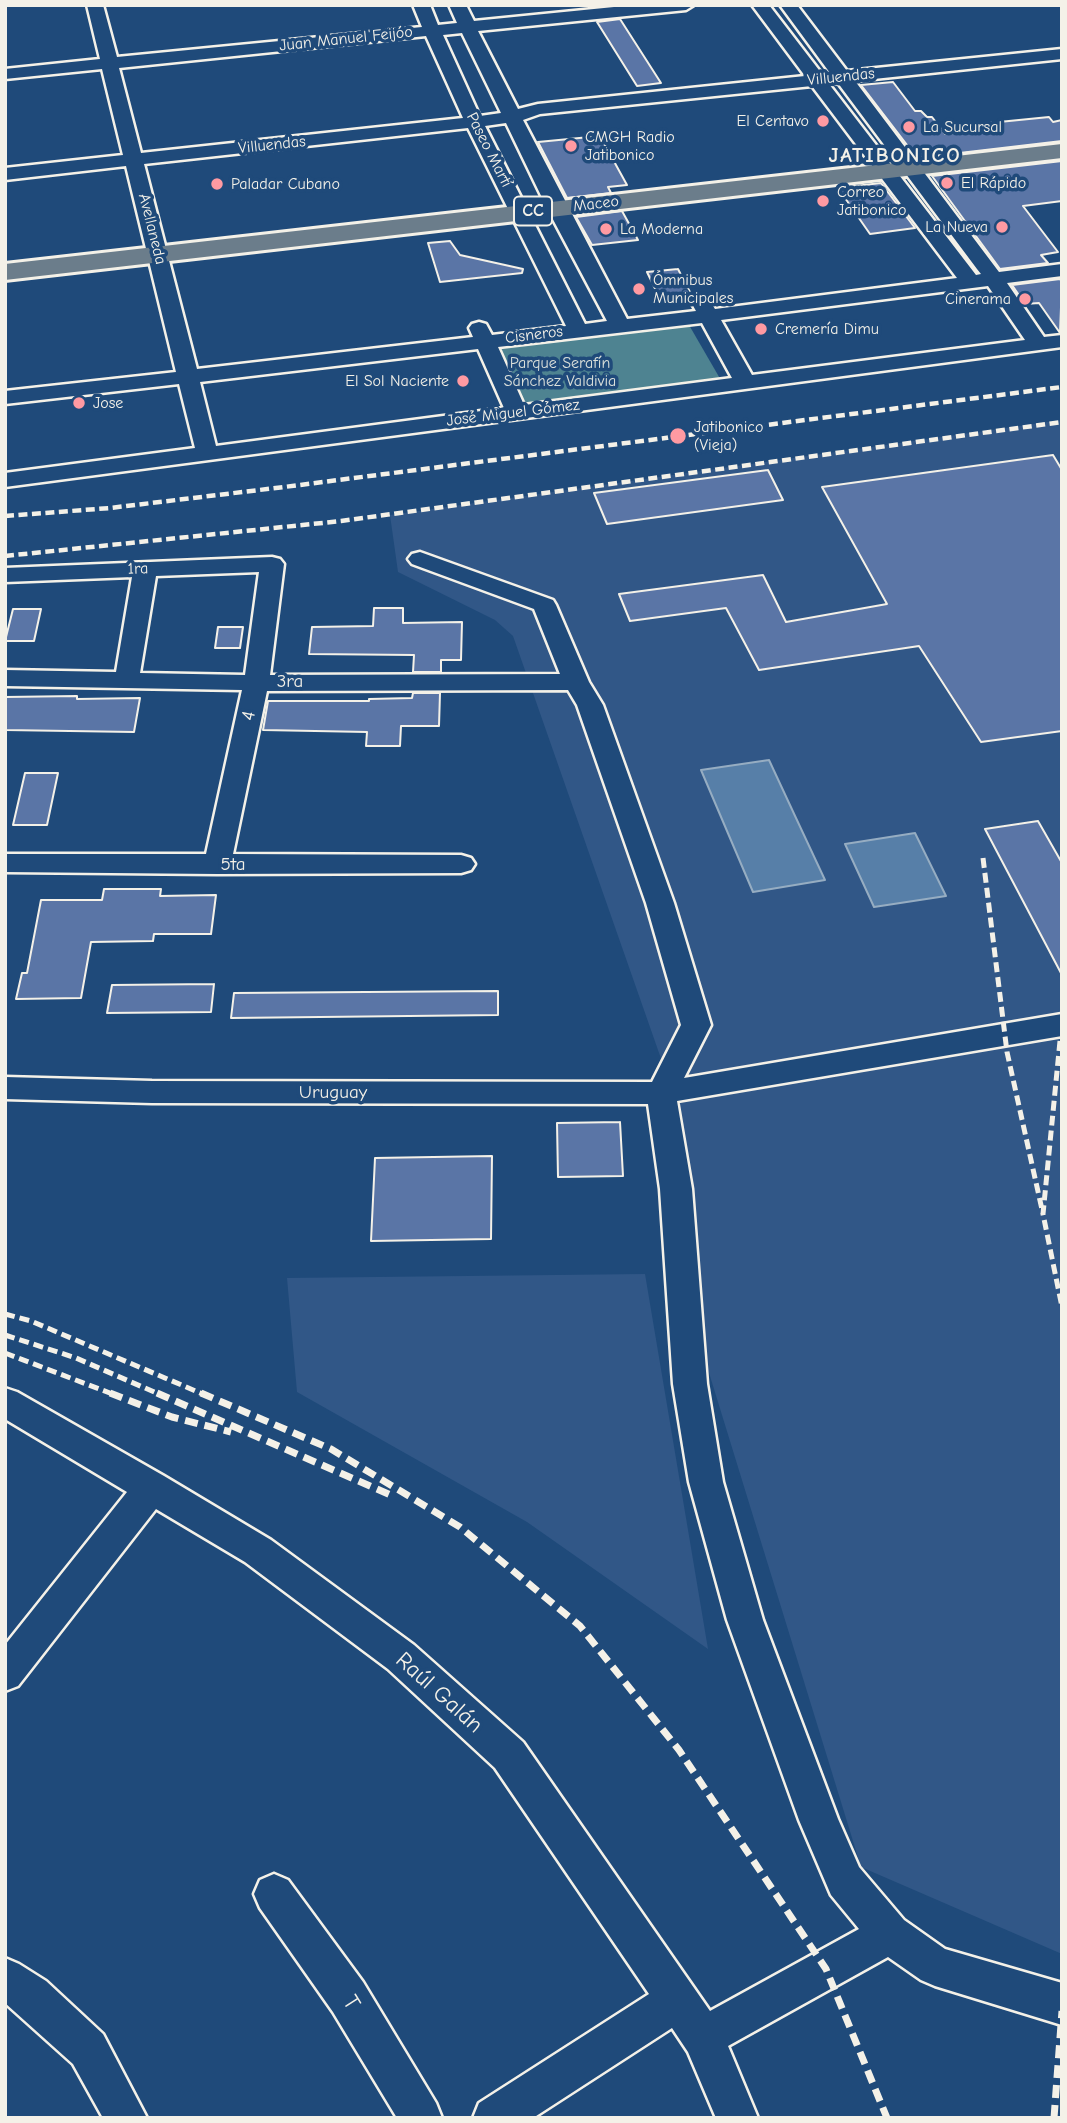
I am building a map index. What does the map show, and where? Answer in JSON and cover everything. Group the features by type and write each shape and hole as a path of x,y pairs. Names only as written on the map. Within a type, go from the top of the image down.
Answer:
{"highway":[{"name":"Maceo","path":"5,272 1062,151"}],"street":[{"name":"Avellaneda","path":"95,5 207,453"},
{"name":"Paseo Martí","path":"421,5 471,116 575,323"},
{"name":"Paseo Martí","path":"457,5 557,208 617,319"},
{"name":"Juan Manuel Feijóo","path":"5,74 686,5"},
{"path":"761,5 885,170 1038,344"},
{"path":"788,5 911,167 977,274"},
{"name":"Villuendas","path":"5,174 133,155 509,111 1062,54"},
{"name":"Villuendas","path":"5,162 133,155"},
{"name":"Cisneros","path":"5,398 187,370 977,274 1062,257"},
{"name":"Cisneros","path":"977,274 1062,271"},
{"path":"704,309 745,383"},
{"path":"481,334 517,413"},
{"name":"José Miguel Gómez","path":"5,480 1062,341"},
{"name":"Cisneros","path":"5,382 187,370"},
{"path":"420,559 544,605 576,682 593,715 660,903 696,1025 662,1093 676,1189 690,1384 706,1482 745,1620 819,1820 845,1881 890,1934 936,1966 1062,2004"},
{"name":"1ra","path":"5,575 272,564"},
{"name":"4","path":"217,865 256,682 272,564"},
{"path":"127,679 145,568"},
{"name":"3ra","path":"5,678 256,682 576,682"},
{"name":"5ta","path":"5,863 461,864"},
{"name":"Uruguay","path":"5,1088 152,1092 662,1093 1062,1025"},
{"name":"Raúl Galán","path":"5,1402 258,1551 401,1657 509,1755 703,2037 737,2118"},
{"path":"5,1674 152,1488"},
{"name":"T","path":"274,1894 348,1997 421,2118"},
{"path":"703,2037 890,1934"},
{"path":"5,1978 31,1996 88,2049 127,2118"},
{"path":"494,2118 676,2001"}],"shaded area":[{"path":"1062,420 1062,1954 861,1867 678,1272 672,1090 513,636 495,620 398,572 390,515"},
{"path":"769,760 825,880 753,892 701,770"},
{"path":"915,833 946,896 874,907 845,844"},
{"path":"645,1274 708,1649 527,1522 297,1392 287,1278"}],"green space":[{"name":"Parque Serafín Sánchez Valdivia","path":"689,325 722,382 522,409 499,347"}],"building":[{"path":"620,19 661,83 637,86 597,22"},
{"path":"893,82 915,111 932,117 945,134 993,129 989,123 1049,117 1053,122 1062,120 1062,141 917,158 861,85"},
{"path":"600,136 627,185 608,187 611,193 567,198 538,142"},
{"path":"1062,161 1062,201 1023,206 1058,252 1041,255 1048,263 1000,269 932,176"},
{"path":"881,183 915,228 870,234 838,188"},
{"name":"La Moderna","path":"622,211 638,240 592,245 576,217"},
{"path":"450,241 460,255 523,269 522,273 440,282 428,243"},
{"path":"678,269 692,296 661,301 647,272"},
{"path":"1060,279 1060,333 1039,303 1025,304 1012,285"},
{"path":"1053,455 1062,470 1062,731 981,742 919,646 759,670 726,608 630,621 619,594 763,575 786,622 887,604 822,487"},
{"path":"768,470 783,500 607,524 594,493"},
{"path":"374,608 403,608 403,623 462,622 461,660 441,660 441,672 413,672 414,655 309,654 312,627 373,626"},
{"path":"13,609 41,609 34,641 5,641"},
{"path":"218,627 243,627 240,648 215,648"},
{"path":"413,693 440,693 439,726 401,726 400,746 366,746 367,732 263,730 268,701 369,701 412,698"},
{"path":"77,696 77,699 140,698 134,732 5,730 5,697"},
{"path":"25,773 58,773 47,825 13,825"},
{"path":"1038,821 1062,863 1062,975 985,829"},
{"path":"104,889 161,889 160,896 216,895 211,934 154,934 153,941 91,942 81,998 16,999 22,973 27,973 41,900 102,900"},
{"path":"214,984 211,1012 107,1013 112,985"},
{"path":"498,991 498,1015 231,1018 234,993"},
{"path":"620,1122 623,1176 558,1177 557,1123"},
{"path":"492,1156 491,1239 371,1241 375,1158"}],"railway":[{"path":"5,516 110,508 284,487 1062,387"},
{"path":"5,556 341,521 1062,422"},
{"path":"983,858 1007,1052 1043,1214"},
{"path":"1043,1214 1060,1041"},
{"path":"1043,1214 1062,1307"},
{"path":"5,1314 31,1321 205,1395"},
{"path":"5,1335 76,1358 161,1395"},
{"path":"5,1353 115,1395"},
{"path":"110,1393 172,1417 231,1432"},
{"path":"157,1393 393,1496"},
{"path":"201,1393 331,1449 460,1527 580,1626 679,1750 826,1969 887,2118"},
{"path":"1054,2118 1062,2011"}],"place":[{"name":"El Centavo","path":"823,121"},
{"name":"La Sucursal","path":"909,127"},
{"name":"CMGH Radio Jatibonico","path":"571,146"},
{"name":"El Rápido","path":"947,183"},
{"name":"Paladar Cubano","path":"217,184"},
{"name":"Correo Jatibonico","path":"823,201"},
{"name":"La Nueva","path":"1002,227"},
{"name":"La Moderna","path":"606,229"},
{"name":"Ómnibus Municipales","path":"639,289"},
{"name":"Cinerama","path":"1025,299"},
{"name":"Cremería Dimu","path":"761,329"},
{"name":"El Sol Naciente","path":"463,381"},
{"name":"Jose","path":"79,403"},
{"name":"Jatibonico (Vieja)","path":"678,436"}],"district":[{"name":"JATIBONICO","path":"895,156"}]}
